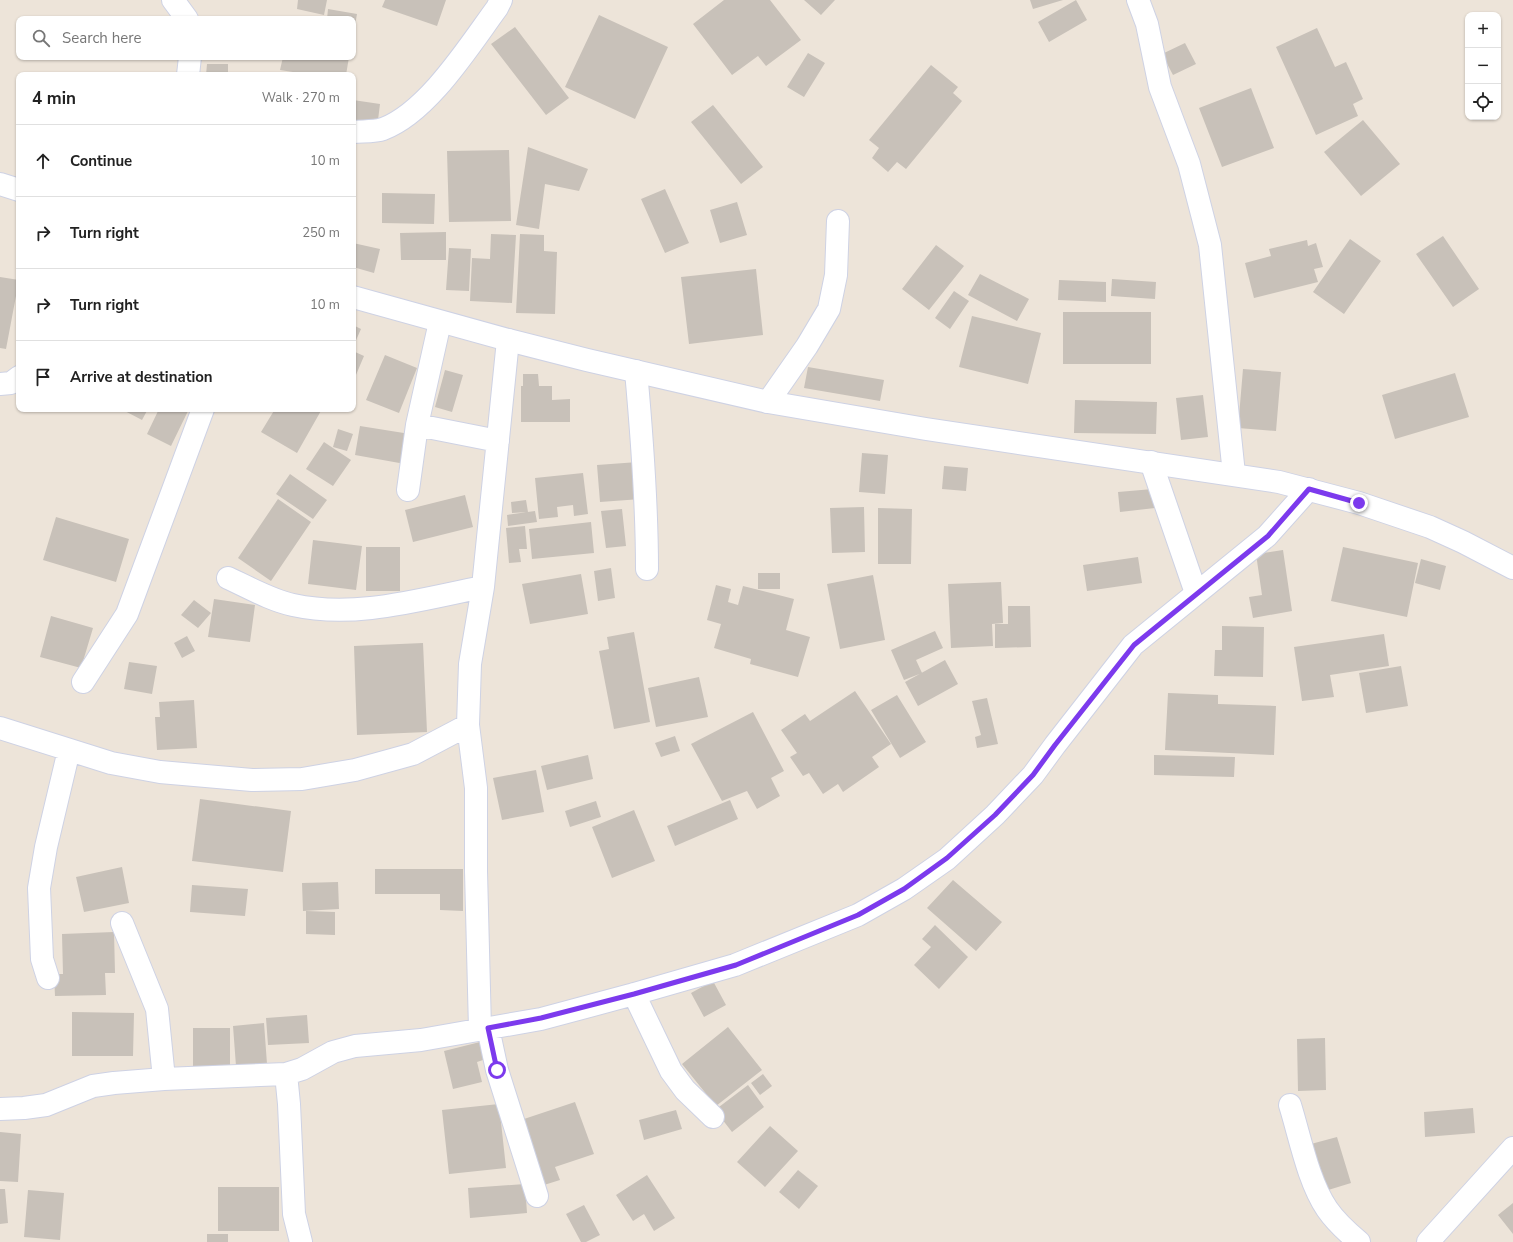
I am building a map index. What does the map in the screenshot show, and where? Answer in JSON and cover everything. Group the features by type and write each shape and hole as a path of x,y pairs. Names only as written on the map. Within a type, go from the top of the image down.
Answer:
{"street":[{"path":"173,0 185,16"},
{"path":"356,132 382,130 413,110 442,82 497,8 501,0"},
{"path":"1138,0 1146,24 1160,87 1189,164 1210,245 1234,474"},
{"path":"188,72 190,60"},
{"path":"0,184 16,189"},
{"path":"768,402 807,346 829,310 836,275 838,221"},
{"path":"356,298 508,340 636,372 768,402 926,429 1234,474 1309,489 1366,505 1430,527 1513,568"},
{"path":"408,490 417,425 440,322"},
{"path":"508,340 483,587 470,664 468,725 476,788 476,871 484,1029 537,1196"},
{"path":"636,372 644,454 647,569"},
{"path":"0,384 10,383 16,379"},
{"path":"83,682 127,614 202,412"},
{"path":"417,425 498,441"},
{"path":"1151,462 1196,593"},
{"path":"0,1110 46,1105 93,1086 164,1079 286,1074 302,1069 333,1052 356,1046 421,1040 541,1018 634,994 736,965 858,915 904,889 947,858 995,815 1033,775 1134,645 1196,593 1268,536 1309,489"},
{"path":"228,578 292,605 324,610 373,608 483,587"},
{"path":"0,728 111,763 160,772 252,780 302,779 355,770 414,754 468,725"},
{"path":"48,978 42,959 39,888 46,847 70,750"},
{"path":"122,923 157,1009 164,1079"},
{"path":"634,994 671,1071 685,1090 713,1117"},
{"path":"286,1074 289,1104 294,1214 301,1242"},
{"path":"1290,1105 1317,1191 1327,1209 1342,1228 1359,1242"},
{"path":"1428,1242 1513,1148"}],"building":[{"path":"298,0 327,0 324,15 297,9"},
{"path":"385,0 446,0 437,26 382,7"},
{"path":"724,0 770,0 801,40 766,66 758,56 732,75 693,24"},
{"path":"804,0 835,0 821,15"},
{"path":"1030,0 1063,0 1033,9"},
{"path":"1076,0 1087,20 1049,42 1038,22"},
{"path":"328,9 357,14 356,20 356,16 327,16"},
{"path":"599,15 668,47 635,119 565,87"},
{"path":"515,27 569,98 546,115 491,44"},
{"path":"1317,28 1335,67 1346,62 1363,99 1353,104 1358,116 1316,135 1276,47"},
{"path":"1185,43 1196,64 1173,75 1162,54"},
{"path":"808,53 825,63 804,97 787,87"},
{"path":"282,60 348,60 346,72 293,72 280,70"},
{"path":"207,64 228,64 228,72 206,72"},
{"path":"931,65 958,87 953,93 962,101 906,169 897,162 888,172 872,158 879,148 869,140"},
{"path":"1251,88 1274,148 1222,167 1199,108"},
{"path":"356,100 380,104 377,128 356,125"},
{"path":"713,105 763,167 741,184 691,122"},
{"path":"1363,120 1400,164 1361,196 1324,152"},
{"path":"528,147 588,169 579,191 545,184 539,229 516,225"},
{"path":"509,150 511,221 449,222 447,151"},
{"path":"665,189 689,243 665,253 641,199"},
{"path":"382,193 435,194 434,224 382,223"},
{"path":"737,202 747,235 720,243 710,210"},
{"path":"446,232 446,260 401,260 400,233"},
{"path":"491,234 516,235 512,303 470,301 472,258 490,259"},
{"path":"520,234 544,235 544,251 557,252 555,314 516,313"},
{"path":"1443,236 1479,289 1453,307 1416,254"},
{"path":"1350,239 1381,261 1344,314 1313,292"},
{"path":"1307,240 1308,246 1316,243 1323,267 1314,269 1318,282 1254,298 1245,263 1271,256 1269,249"},
{"path":"356,244 380,249 374,273 356,268"},
{"path":"936,245 964,266 929,310 902,289"},
{"path":"449,248 471,249 469,291 446,290"},
{"path":"756,269 763,335 689,344 681,277"},
{"path":"980,274 1029,299 1017,321 968,295"},
{"path":"0,277 16,280 16,296 6,349 0,348"},
{"path":"1112,279 1156,282 1155,299 1111,296"},
{"path":"1059,280 1106,282 1106,302 1058,300"},
{"path":"954,291 969,301 950,329 935,318"},
{"path":"1063,312 1151,312 1151,364 1063,364"},
{"path":"972,316 1041,333 1028,384 959,367"},
{"path":"356,326 361,329 356,340"},
{"path":"356,352 364,356 356,375"},
{"path":"385,355 417,368 399,413 366,400"},
{"path":"808,367 884,380 880,401 804,388"},
{"path":"1243,369 1281,372 1276,431 1238,428"},
{"path":"445,370 463,375 452,412 435,407"},
{"path":"1455,373 1469,417 1395,439 1382,395"},
{"path":"523,374 538,374 539,386 552,386 552,400 570,399 570,422 521,422 521,386 523,386"},
{"path":"1203,395 1208,437 1181,440 1176,398"},
{"path":"1075,400 1157,402 1156,434 1074,433"},
{"path":"127,412 146,412 142,420"},
{"path":"158,412 188,412 171,446 147,434"},
{"path":"273,412 320,412 297,453 261,432"},
{"path":"360,426 410,434 405,464 355,455"},
{"path":"338,429 353,434 347,451 333,447"},
{"path":"324,442 351,460 333,486 306,469"},
{"path":"862,453 888,455 885,494 859,492"},
{"path":"638,462 641,499 600,502 597,465"},
{"path":"944,466 968,468 966,491 942,489"},
{"path":"583,473 588,514 574,516 573,505 557,507 558,517 539,519 535,478"},
{"path":"290,474 327,500 313,519 276,494"},
{"path":"1153,489 1155,508 1120,512 1118,492"},
{"path":"465,495 473,527 413,542 405,510"},
{"path":"278,499 311,522 271,581 238,558"},
{"path":"526,500 528,512 512,513 511,502"},
{"path":"864,507 865,552 832,553 830,508"},
{"path":"878,508 912,509 911,564 878,564"},
{"path":"622,509 626,546 606,548 601,511"},
{"path":"535,511 537,522 508,526 507,515"},
{"path":"56,517 129,539 116,582 43,560"},
{"path":"591,522 594,553 532,559 529,529"},
{"path":"525,526 527,549 519,549 521,562 509,563 506,528"},
{"path":"313,540 362,546 356,590 308,584"},
{"path":"366,547 400,547 400,591 366,591"},
{"path":"1343,547 1418,563 1407,617 1331,601"},
{"path":"1283,550 1292,611 1253,618 1249,597 1262,595 1256,554"},
{"path":"1138,557 1142,583 1087,591 1083,565"},
{"path":"1421,559 1446,566 1440,590 1415,583"},
{"path":"611,568 615,598 598,601 594,571"},
{"path":"758,573 780,573 780,589 758,589"},
{"path":"581,574 588,614 530,624 522,584"},
{"path":"873,575 885,640 840,649 827,584"},
{"path":"1001,582 1003,623 992,624 993,646 951,648 948,584"},
{"path":"716,585 731,589 728,602 738,605 743,586 794,599 786,630 810,637 798,677 750,664 751,659 714,648 721,624 707,620"},
{"path":"214,599 255,605 250,642 208,637"},
{"path":"194,600 211,613 198,628 181,615"},
{"path":"1008,606 1030,606 1031,647 995,648 995,624 1008,624"},
{"path":"51,616 93,628 81,668 40,657"},
{"path":"1222,626 1264,627 1263,677 1214,676 1215,650 1222,650"},
{"path":"935,631 943,648 916,660 922,673 904,680 891,650"},
{"path":"634,632 650,722 614,729 599,651 609,649 607,637"},
{"path":"1384,634 1389,666 1330,675 1334,697 1302,701 1294,647"},
{"path":"187,636 195,651 182,658 174,643"},
{"path":"423,643 427,732 357,735 354,646"},
{"path":"945,660 958,684 918,706 905,682"},
{"path":"129,662 157,666 152,694 124,689"},
{"path":"1401,666 1408,706 1366,713 1359,673"},
{"path":"699,677 708,717 656,727 648,688"},
{"path":"855,691 891,744 872,757 879,767 843,792 838,784 823,794 809,773 803,776 790,757 797,753 781,730 805,714 810,721"},
{"path":"1168,693 1218,695 1218,704 1276,706 1274,755 1165,750"},
{"path":"897,695 926,742 900,758 871,710"},
{"path":"987,698 998,744 977,748 975,737 981,735 972,701"},
{"path":"194,700 197,748 157,750 155,717 160,717 159,702"},
{"path":"753,712 784,771 771,778 780,796 757,809 747,791 722,801 691,744"},
{"path":"675,736 680,751 661,757 655,743"},
{"path":"588,755 593,779 547,790 541,766"},
{"path":"1154,755 1235,757 1234,777 1154,775"},
{"path":"536,770 544,812 502,820 493,778"},
{"path":"200,799 291,811 283,872 192,861"},
{"path":"730,800 738,819 675,846 667,826"},
{"path":"596,801 601,817 570,827 565,811"},
{"path":"634,810 655,861 612,878 592,827"},
{"path":"122,867 129,903 84,912 76,877"},
{"path":"375,869 463,869 463,911 440,910 440,894 375,894"},
{"path":"953,880 1002,922 976,951 927,908"},
{"path":"338,882 339,909 303,911 302,883"},
{"path":"192,885 248,889 245,916 190,912"},
{"path":"306,911 335,912 335,935 306,934"},
{"path":"935,925 968,957 939,989 914,965 931,947 922,939"},
{"path":"114,932 115,973 105,973 106,995 55,996 54,974 63,974 62,934"},
{"path":"713,981 726,1005 704,1017 691,993"},
{"path":"72,1012 134,1013 133,1056 72,1056"},
{"path":"307,1015 309,1043 268,1045 266,1018"},
{"path":"264,1023 267,1064 236,1066 233,1026"},
{"path":"728,1027 762,1070 716,1106 682,1064"},
{"path":"193,1028 230,1028 230,1069 193,1069"},
{"path":"1325,1038 1326,1090 1298,1091 1297,1039"},
{"path":"484,1041 489,1058 477,1062 482,1082 453,1089 444,1051"},
{"path":"763,1074 772,1086 760,1095 751,1083"},
{"path":"748,1085 764,1107 732,1132 715,1110"},
{"path":"575,1102 594,1154 555,1167 560,1180 544,1185 521,1120"},
{"path":"499,1104 506,1168 449,1174 442,1110"},
{"path":"1473,1108 1475,1133 1425,1137 1424,1112"},
{"path":"676,1110 682,1129 644,1140 639,1120"},
{"path":"770,1126 798,1151 765,1187 737,1162"},
{"path":"0,1132 21,1134 18,1182 0,1181"},
{"path":"1337,1137 1351,1183 1325,1191 1311,1144"},
{"path":"798,1170 818,1186 799,1209 779,1192"},
{"path":"647,1175 675,1218 654,1231 644,1214 633,1221 616,1195"},
{"path":"525,1184 527,1213 470,1218 468,1188"},
{"path":"218,1187 279,1187 279,1231 218,1231"},
{"path":"0,1189 5,1189 8,1223 0,1224"},
{"path":"28,1190 64,1193 60,1240 24,1237"},
{"path":"1513,1203 1513,1234 1498,1215"},
{"path":"584,1205 600,1235 586,1242 581,1242 566,1214"},
{"path":"207,1234 228,1234 228,1242 207,1242"}],"route":[{"path":"497,1070 488,1028 541,1018 634,994 736,965 858,915 904,889 947,858 995,815 1033,775 1134,645 1196,593 1268,536 1309,489 1359,503"}]}
